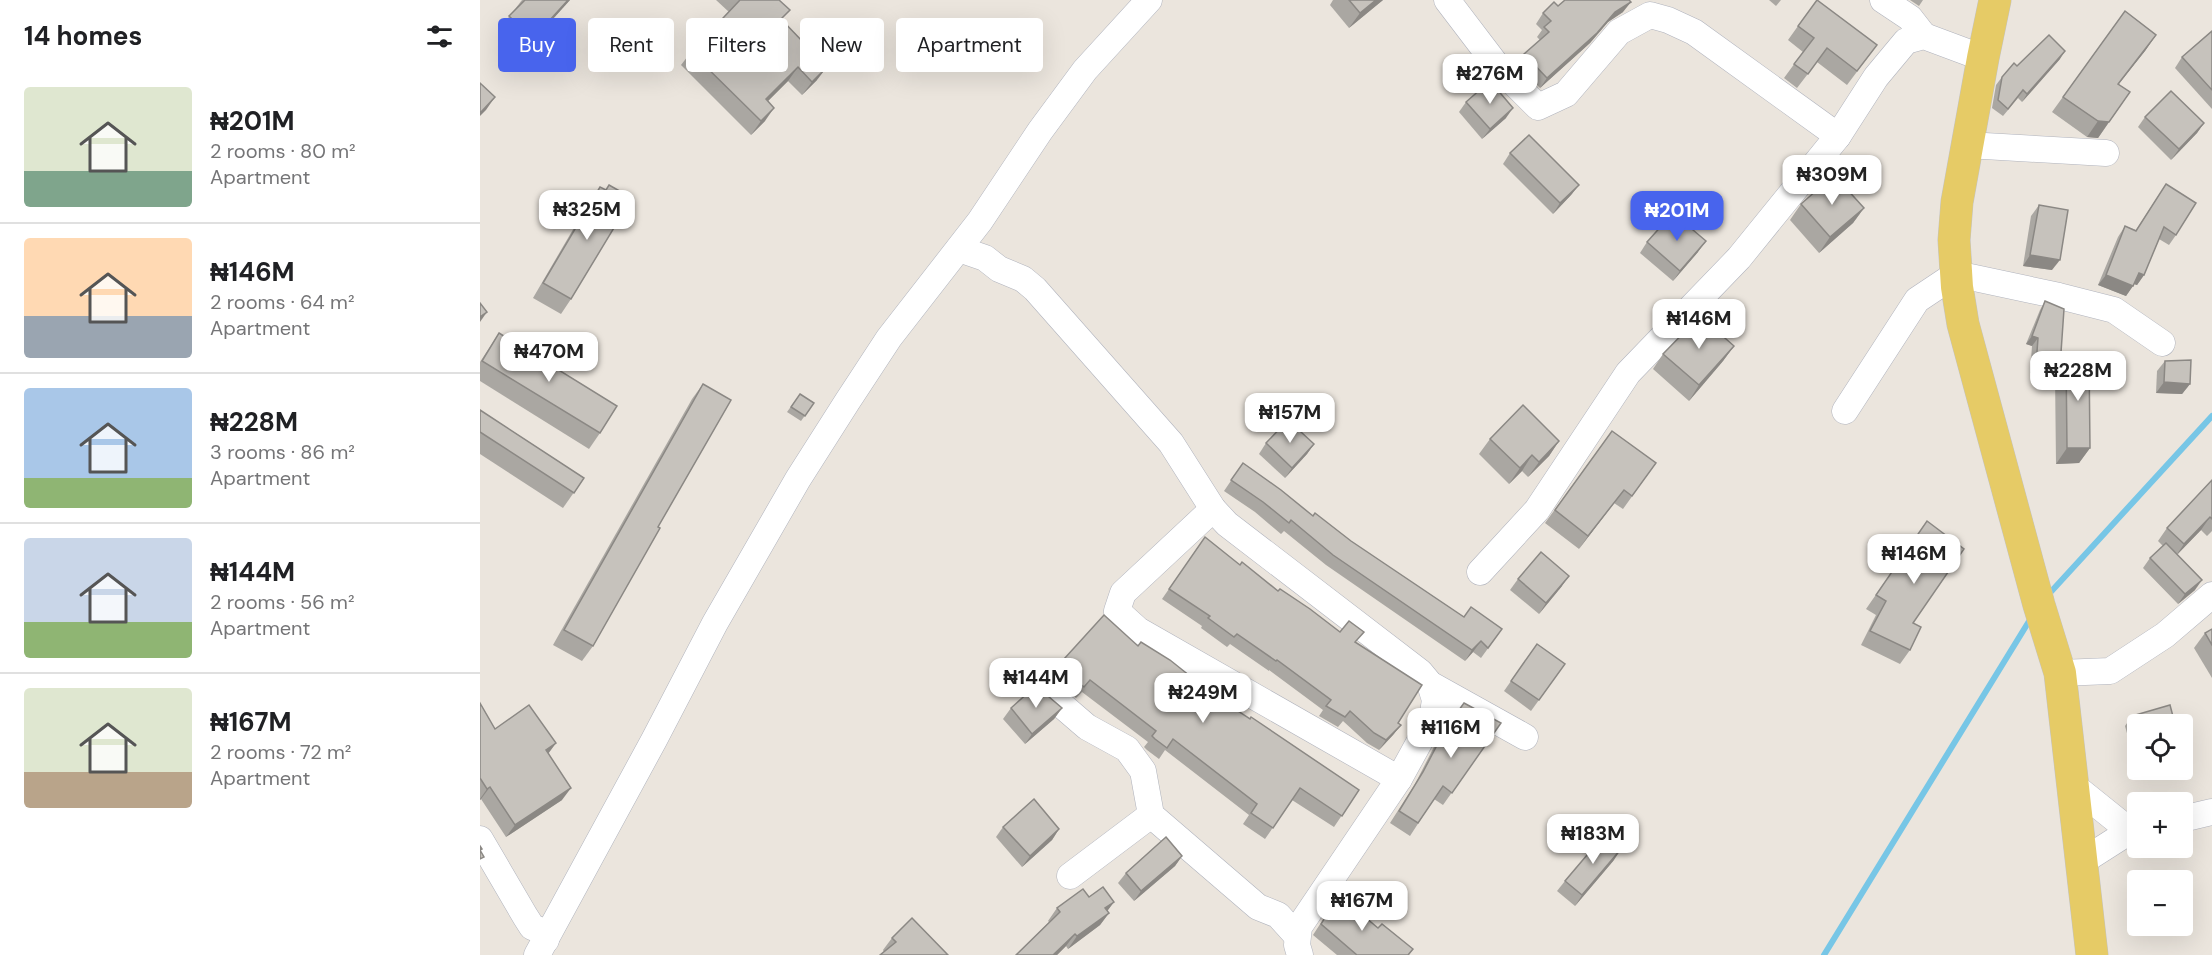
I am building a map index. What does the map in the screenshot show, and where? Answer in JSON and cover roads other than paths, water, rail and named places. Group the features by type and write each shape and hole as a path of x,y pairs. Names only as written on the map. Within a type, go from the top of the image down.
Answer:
{"main road":[{"path":"1995,0 1958,202 1954,240 1956,274 1963,324 2039,605 2060,673 2092,955"}],"street":[{"path":"541,947 664,722 715,623 798,478 889,338 959,249 1040,130 1085,70 1149,0"},
{"path":"1447,0 1498,67 1538,107 1566,94 1619,32 1650,15 1668,20 1694,32 1838,136"},
{"path":"1883,0 1910,18 1924,36 1983,58"},
{"path":"1479,572 1537,510 1628,373 1739,258 1838,136 1876,77 1906,40 1924,36"},
{"path":"1967,145 2106,153"},
{"path":"959,249 985,258 999,269 1023,279 1035,289 1171,443 1213,509 1227,524 1419,672 1430,684 1525,737"},
{"path":"1845,411 1917,300 1956,274 2114,310 2162,343"},
{"path":"1213,509 1123,593 1117,611 1138,630 1399,779"},
{"path":"2060,673 2110,671 2165,635 2212,595"},
{"path":"1298,945 1299,927 1305,915 1399,779 1432,719 1435,699 1430,684"},
{"path":"1052,696 1087,727 1127,749 1143,771 1151,814 1258,907 1278,915 1298,945"},
{"path":"2074,786 2127,825"},
{"path":"2193,816 2212,812"},
{"path":"1070,876 1151,814"},
{"path":"2083,861 2127,834"},
{"path":"480,839 532,927 542,931 541,947"}],"waterway":[{"path":"2048,595 2212,416"},
{"path":"1824,955 2031,618"}]}
